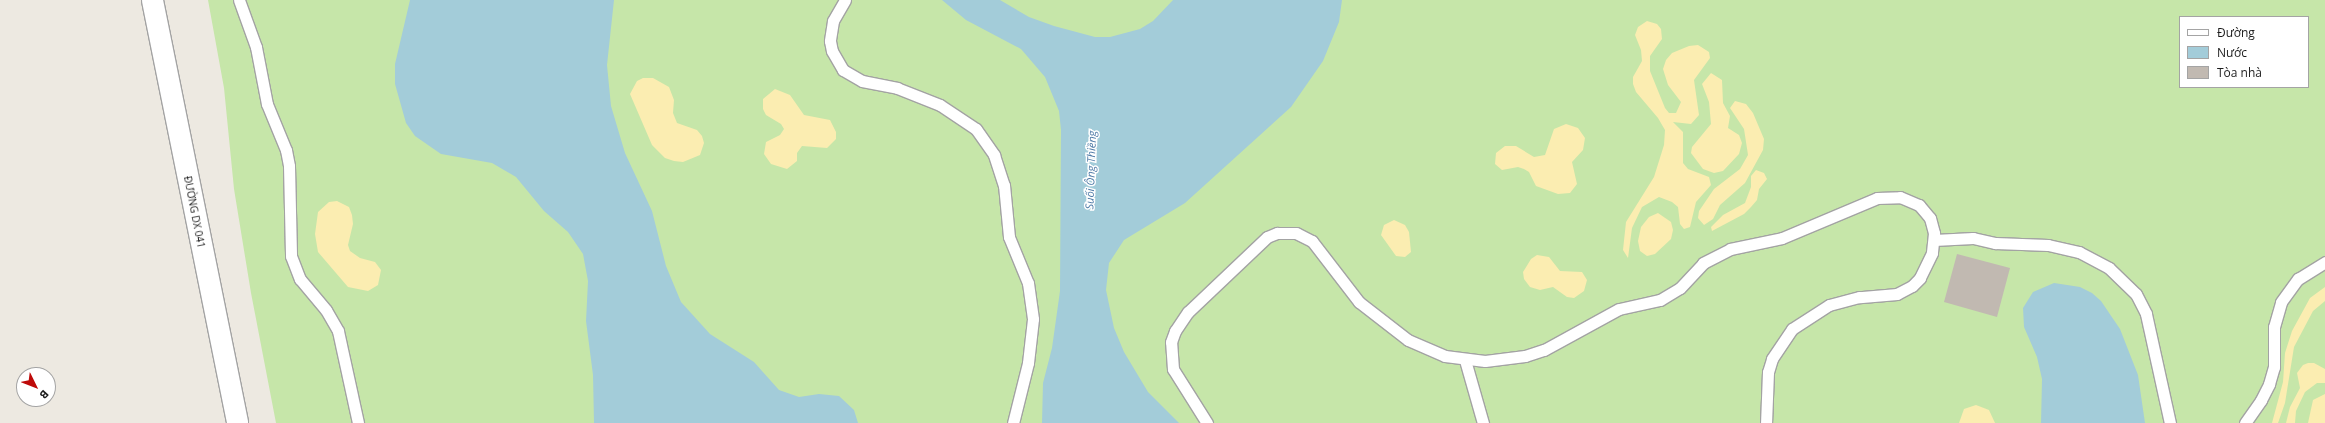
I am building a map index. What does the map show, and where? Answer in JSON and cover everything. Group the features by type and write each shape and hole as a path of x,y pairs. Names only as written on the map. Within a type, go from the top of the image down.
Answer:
{"street":[{"name":"ĐƯỜNG DX 041","path":"152,0 237,423"}],"lane":[{"path":"239,0 252,32 267,104 286,150 289,166 290,256 300,279 326,310 338,330 358,423"},
{"path":"845,0 833,21 830,40 834,56 843,70 862,81 897,88 940,105 976,129 994,155 1004,185 1009,237 1028,283 1033,313 1028,363 1013,423"},
{"path":"1207,423 1173,369 1171,342 1175,331 1188,312 1267,237 1277,233 1296,233 1312,241 1359,302 1391,329 1426,350 1465,360 1506,359 1544,350 1620,309 1649,303 1670,294 1716,255 1782,238 1877,198 1900,197 1919,205 1930,218 1934,240 1927,266 1912,286 1897,294 1859,297 1829,305 1799,323 1786,335 1772,359 1768,372 1766,423"},
{"path":"1934,240 1973,238 1995,242 2048,244 2079,252 2109,268 2136,294 2146,314 2170,423"},
{"path":"2245,423 2261,400 2269,384 2274,367 2274,327 2281,302 2298,279 2325,262"},
{"path":"1465,360 1483,423"}],"green space":[{"path":"208,0 2325,0 2325,423 276,423 251,293 234,189 224,88"}],"sand":[{"path":"1647,21 1657,24 1661,29 1662,39 1650,56 1650,71 1665,108 1669,113 1676,113 1681,102 1668,85 1663,69 1666,60 1672,53 1689,46 1698,45 1709,52 1710,58 1694,80 1699,115 1691,124 1673,122 1683,132 1683,163 1688,169 1709,177 1711,185 1696,202 1690,227 1684,229 1680,224 1678,207 1672,202 1659,197 1642,207 1632,228 1628,258 1623,250 1626,222 1654,177 1664,145 1665,130 1658,118 1636,92 1633,84 1633,77 1642,61 1641,50 1635,35 1638,27"},
{"path":"1711,73 1722,80 1723,103 1730,116 1728,128 1739,135 1742,143 1739,154 1723,171 1714,173 1703,169 1691,153 1692,147 1711,124 1709,102 1702,84"},
{"path":"643,78 653,78 669,87 674,100 673,113 677,123 697,130 702,136 704,143 700,155 683,162 674,161 665,158 652,145 630,94 637,81"},
{"path":"775,89 790,95 804,115 830,120 836,132 836,139 827,148 802,146 797,153 797,161 787,169 771,164 764,154 766,142 780,135 784,129 781,124 766,115 763,109 763,99"},
{"path":"1735,101 1746,104 1753,113 1764,139 1763,150 1745,183 1720,205 1713,219 1704,225 1698,218 1699,211 1714,189 1740,169 1748,155 1744,129 1730,108"},
{"path":"1566,124 1578,128 1585,138 1583,150 1572,162 1577,184 1570,193 1558,194 1536,186 1529,172 1524,169 1518,167 1502,170 1495,164 1496,153 1505,146 1516,146 1534,157 1545,155 1554,129"},
{"path":"1756,170 1764,173 1767,179 1759,189 1757,200 1744,214 1712,231 1711,227 1723,215 1745,203 1751,187 1751,176"},
{"path":"337,201 349,207 352,215 353,224 348,245 350,251 360,258 375,262 381,270 378,285 368,291 348,287 318,252 315,234 318,212 329,202"},
{"path":"1658,213 1671,222 1673,230 1671,239 1655,254 1647,256 1640,251 1638,241 1641,227 1649,217"},
{"path":"1394,220 1405,225 1409,232 1411,252 1405,257 1396,256 1381,235 1384,225"},
{"path":"1537,255 1549,257 1560,271 1582,272 1587,280 1584,291 1574,298 1567,297 1553,287 1540,290 1530,287 1524,279 1523,272 1531,259"},
{"path":"2325,287 2325,301 2313,311 2294,347 2285,403 2278,423 2272,423 2283,382 2285,353 2292,331 2310,298"},
{"path":"2314,363 2325,369 2325,383 2317,383 2305,392 2296,411 2295,423 2286,423 2290,407 2300,388 2297,373 2303,365"},
{"path":"2325,394 2325,423 2308,423 2313,400"},
{"path":"1976,405 1989,410 1995,423 1959,423 1964,409"}],"water":[{"path":"410,0 614,0 607,65 611,106 625,153 652,211 666,266 681,302 710,334 754,362 779,390 799,397 819,394 839,396 854,410 858,423 594,423 593,375 586,321 588,281 583,254 568,232 544,211 516,177 492,163 441,154 415,136 406,123 395,84 395,64"},
{"name":"Suối Ông Thiềng","path":"942,0 1000,0 1029,17 1054,26 1095,37 1110,37 1140,29 1153,21 1173,0 1342,0 1339,22 1323,61 1291,107 1185,203 1124,240 1109,263 1106,290 1114,328 1124,352 1148,392 1179,423 1042,423 1043,383 1052,348 1060,291 1061,130 1059,111 1045,77 1021,49 966,20"},
{"path":"2054,283 2080,287 2092,293 2101,301 2120,329 2138,375 2145,423 2041,423 2042,379 2037,357 2024,327 2023,308 2033,292"}],"building":[{"path":"1957,254 2010,268 1997,317 1944,302"}]}
